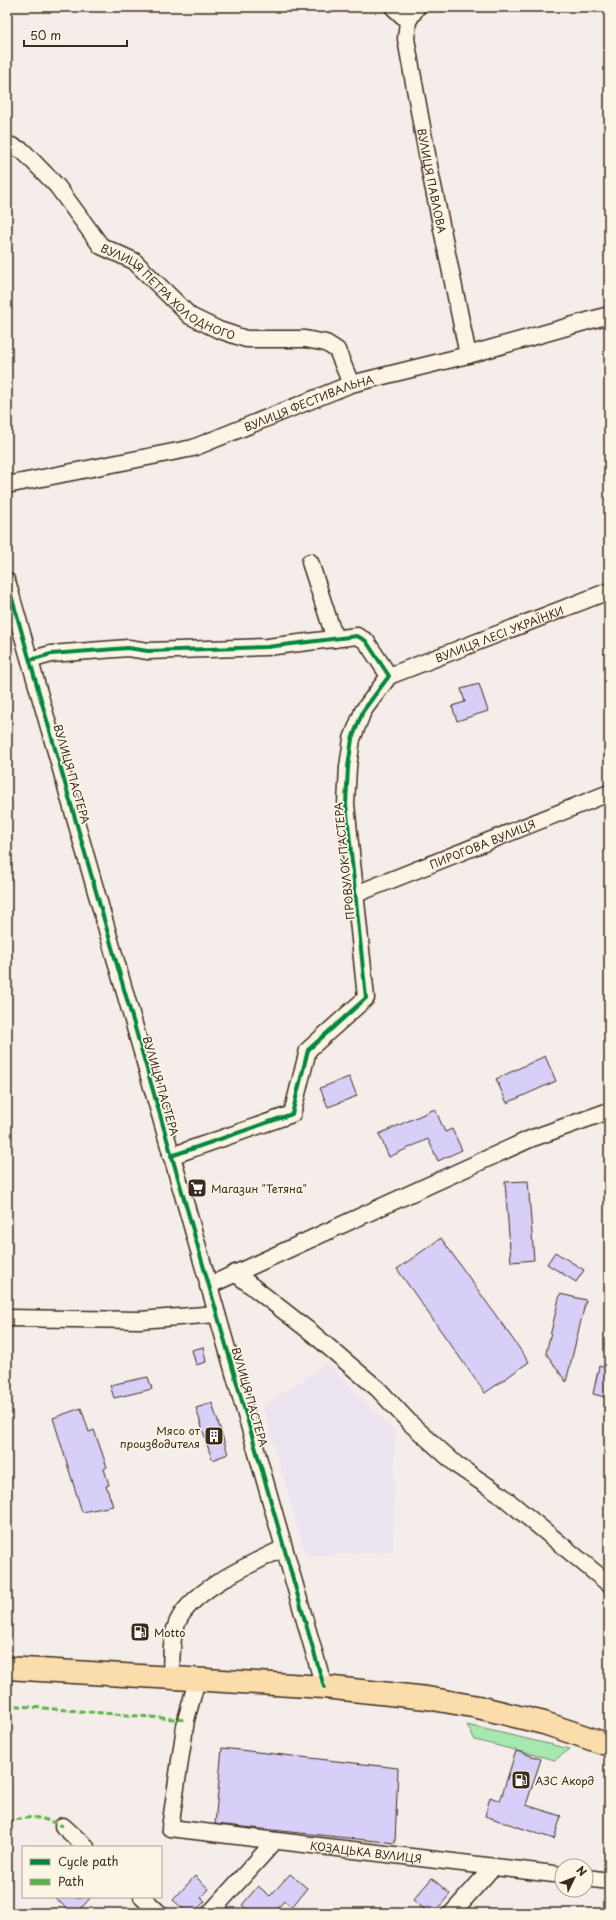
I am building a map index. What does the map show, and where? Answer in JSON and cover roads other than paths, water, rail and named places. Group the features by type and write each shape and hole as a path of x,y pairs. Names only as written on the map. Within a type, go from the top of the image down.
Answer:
{"highway":[{"path":"7,1668 324,1688 427,1698 478,1707 544,1723 609,1745"}],"street":[{"path":"393,7 408,21"},
{"name":"ВУЛИЦЯ ПАВЛОВА","path":"417,7 408,21 406,39 425,147 468,355"},
{"name":"ВУЛИЦЯ ПЕТРА ХОЛОДНОГО","path":"7,144 23,151 57,186 101,246 134,261 190,316 219,330 246,339 306,339 326,343 337,350 351,384"},
{"name":"ВУЛИЦЯ ФЕСТИВАЛЬНА","path":"7,486 193,448 351,384 468,355 609,315"},
{"path":"310,562 335,639"},
{"name":"ВУЛИЦЯ ПАСТЕРА","path":"7,581 324,1688"},
{"name":"ВУЛИЦЯ ЛЕСІ УКРАЇНКИ","path":"389,676 609,591"},
{"path":"30,660 51,654 120,649 148,651 267,648 357,636 366,641 389,676"},
{"name":"ПРОВУЛОК ПАСТЕРА","path":"171,1156 292,1114 308,1050 366,998 346,804 352,739 362,711 389,676"},
{"name":"ПИРОГОВА ВУЛИЦЯ","path":"356,894 609,793"},
{"path":"208,1286 530,1139 609,1111"},
{"path":"235,1273 312,1333 378,1389 411,1424 458,1466 501,1495 609,1584"},
{"path":"7,1318 140,1320 217,1314"},
{"path":"171,1678 172,1643 175,1626 184,1611 225,1577 284,1548"},
{"name":"КОЗАЦЬКА ВУЛИЦЯ","path":"197,1680 186,1720 170,1828 554,1874"},
{"path":"63,1826 85,1846"},
{"path":"210,1913 275,1841"},
{"path":"452,1913 493,1867"},
{"path":"594,1879 609,1881"},
{"path":"143,1898 159,1913"}],"place":[{"name":"Магазин \"Тетяна\"","path":"197,1188"},
{"name":"Мясо от производителя","path":"214,1436"},
{"name":"Motto","path":"140,1632"},
{"name":"АЗС Акорд","path":"521,1780"}]}
